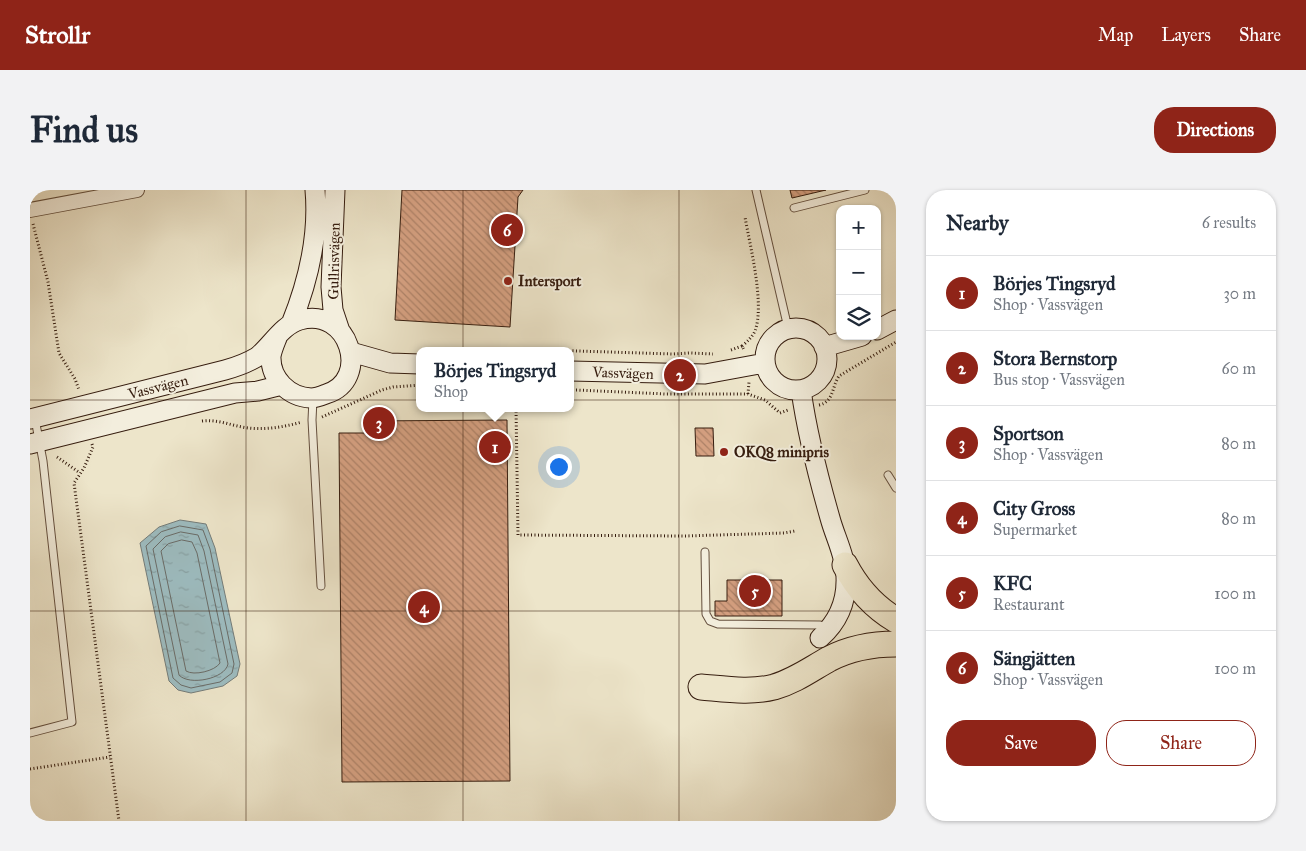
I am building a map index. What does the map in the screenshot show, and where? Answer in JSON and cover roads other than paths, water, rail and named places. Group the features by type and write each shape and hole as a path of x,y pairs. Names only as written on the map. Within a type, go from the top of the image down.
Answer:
{"highway":[{"path":"845,566 875,606 896,620"},
{"path":"702,687 750,690 773,687 798,678 830,658 851,650 877,644 896,644"}],"street":[{"path":"30,214 85,194 137,190"},
{"name":"Gullrisvägen","path":"290,324 300,300 310,264 315,230 315,190"},
{"name":"Gullrisvägen","path":"335,190 331,287 333,310 340,331"},
{"path":"277,338 271,355 273,370 282,385 296,395 313,398 331,393 342,384 348,374 351,352 346,338 340,331 328,322 315,318 300,320 290,324"},
{"path":"881,328 896,320"},
{"name":"Vassvägen","path":"32,418 244,364 257,356 290,324"},
{"path":"802,399 824,372 827,362 822,342 813,332 799,328 788,328 782,330 770,340 764,355 766,370 775,383 802,399 825,500 845,566 846,579 839,615 832,627 820,632"},
{"path":"824,347 848,340"},
{"path":"351,352 390,363 416,364"},
{"path":"348,374 390,363"},
{"name":"Vassvägen","path":"574,371 705,374 765,363"},
{"name":"Vassvägen","path":"35,443 91,438 235,394 282,385"}],"lane":[{"path":"756,190 788,328"},
{"path":"794,208 865,190"},
{"path":"313,398 312,420 321,586"},
{"path":"30,733 72,722 43,461 35,443 32,418"},
{"path":"888,475 896,488"},
{"path":"705,552 706,614 710,621 718,624 820,632"}],"water":[{"path":"180,520 206,524 215,548 240,664 237,676 223,686 191,693 178,690 169,681 140,543 159,527"}],"place":[{"name":"Sängjätten","path":"507,230"},
{"name":"Intersport","path":"508,281"},
{"name":"Stora Bernstorp","path":"680,375"},
{"name":"Sportson","path":"379,423"},
{"name":"Börjes Tingsryd","path":"495,447"},
{"name":"OKQ8 minipris","path":"724,452"},
{"name":"KFC","path":"755,591"},
{"name":"City Gross","path":"424,607"}]}
